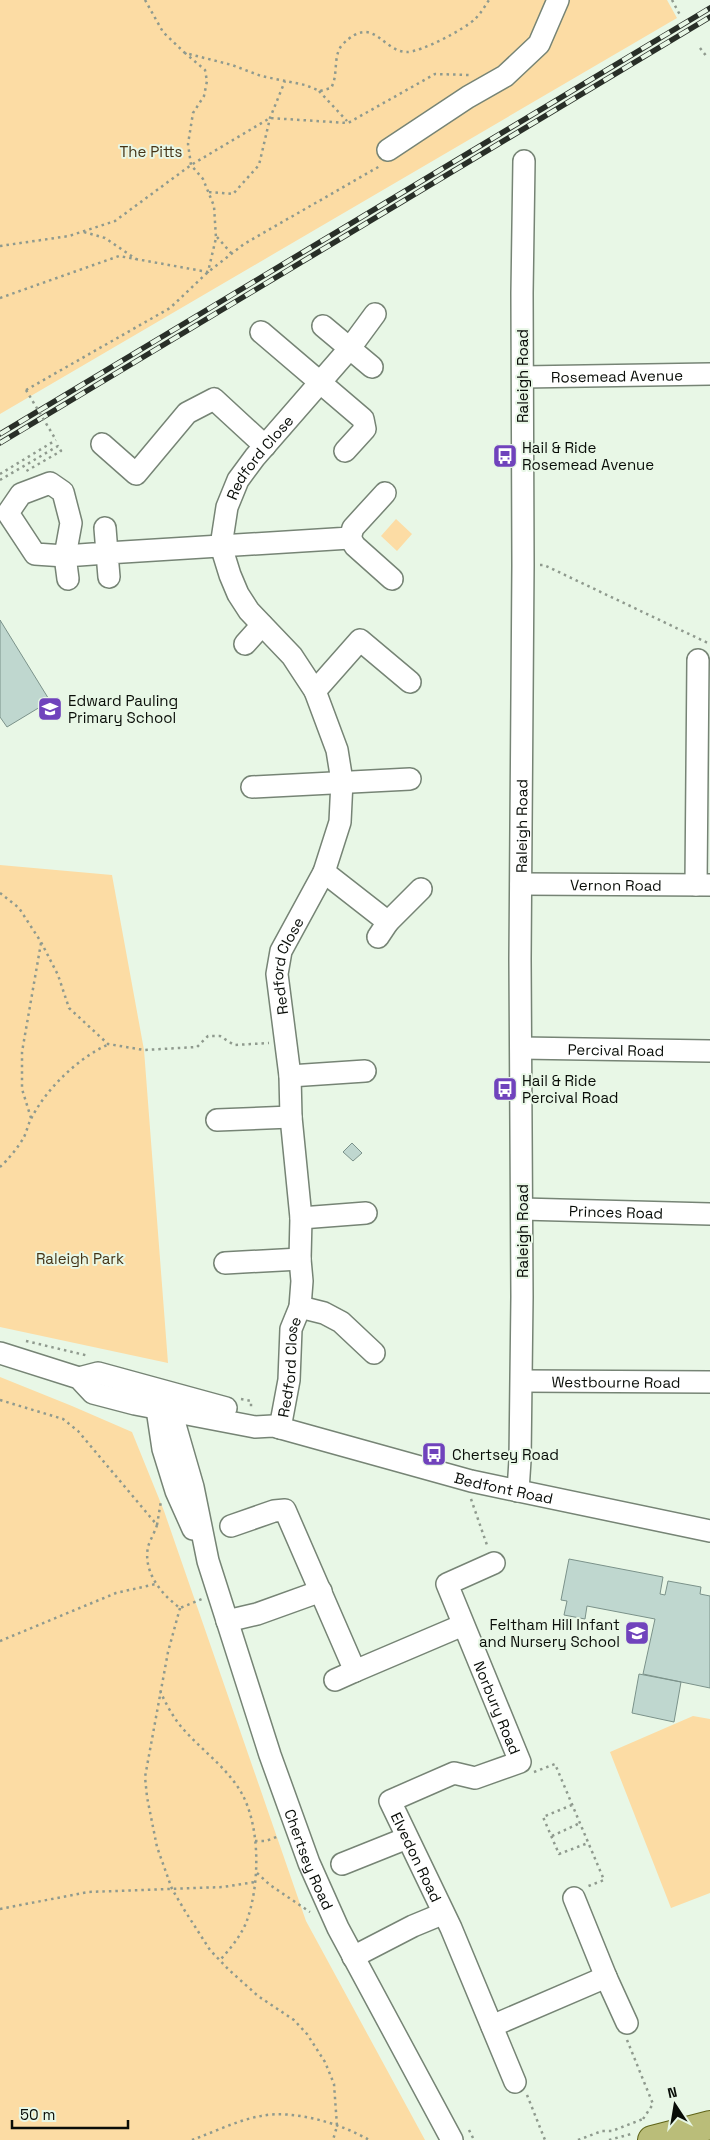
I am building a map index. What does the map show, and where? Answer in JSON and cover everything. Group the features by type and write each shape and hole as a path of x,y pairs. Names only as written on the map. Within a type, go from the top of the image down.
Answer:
{"main road":[{"path":"652,2132 710,2125"}],"street":[{"path":"387,156 468,97 505,76 539,44 558,0"},
{"name":"Raleigh Road","path":"518,1491 522,1381 520,966 524,161"},
{"name":"Redford Close","path":"276,1427 289,1380 290,1329 300,1307 302,1280 300,1259 301,1218 291,1117 290,1076 277,974 277,946 324,872 340,822 342,781 337,750 315,691 292,656 249,611 238,594 230,576 221,546 227,507 238,480 350,348 375,314"},
{"path":"323,326 372,367"},
{"path":"262,332 363,419 365,429 345,452"},
{"name":"Rosemead Avenue","path":"523,377 710,374"},
{"path":"102,444 136,474 187,413 214,399 265,446"},
{"path":"385,493 353,528 350,538 355,546 392,580"},
{"path":"105,528 109,577"},
{"path":"68,579 65,556 350,538"},
{"path":"245,644 262,625"},
{"path":"315,691 360,640 410,682"},
{"path":"703,885 704,652"},
{"path":"252,787 410,778"},
{"path":"324,872 383,929 421,889"},
{"name":"Vernon Road","path":"521,884 703,885"},
{"name":"Percival Road","path":"521,1048 710,1051"},
{"path":"290,1076 365,1071"},
{"path":"217,1120 291,1117"},
{"name":"Princes Road","path":"522,1209 710,1214"},
{"path":"301,1218 366,1212"},
{"path":"225,1263 300,1259"},
{"path":"300,1307 324,1313 342,1322 374,1353"},
{"name":"Bedfont Road","path":"0,1353 79,1378 93,1393 164,1401 255,1427 276,1427 471,1481 710,1531"},
{"name":"Westbourne Road","path":"522,1381 710,1382"},
{"name":"Chertsey Road","path":"164,1401 163,1449 176,1492 208,1561 226,1621 296,1830 332,1917 452,2140"},
{"path":"231,1526 274,1511 285,1510 355,1671"},
{"name":"Norbury Road","path":"494,1563 447,1584 520,1762"},
{"path":"226,1621 257,1614 321,1591"},
{"path":"335,1680 464,1625"},
{"name":"Elvedon Road","path":"515,2082 451,1928 442,1914 390,1801 454,1773 475,1778 520,1762"},
{"path":"342,1864 407,1838"},
{"path":"574,1898 627,2023"},
{"name":"Elvedon Road","path":"353,1958 413,1926 442,1914"},
{"path":"492,2026 606,1977"}],"path":[{"path":"145,0 163,32 205,70 207,81 204,96 192,113 188,144 191,165 203,179 214,206 216,236 208,272"},
{"path":"320,91 331,88 335,81 336,64 341,46 355,34 367,32 380,36 397,50 407,52 418,49 463,27 475,19 489,0"},
{"path":"672,0 680,15"},
{"path":"700,48 707,57"},
{"path":"185,53 232,65 262,76 305,85 320,91 348,123"},
{"path":"0,246 69,236 115,221 191,165 270,118 348,123 435,74 468,75 476,70"},
{"path":"209,192 233,194 259,165 270,118 284,80"},
{"path":"0,474 56,440 26,390 170,308 208,272 244,244 387,156"},
{"path":"82,232 105,238 138,260"},
{"path":"216,236 232,254"},
{"path":"0,298 119,256 208,272"},
{"path":"0,480 58,446 61,451 26,471"},
{"path":"544,565 704,652"},
{"path":"0,893 18,908 41,942 58,975 69,1008 108,1044 144,1050 197,1047 208,1036 220,1036 234,1045 285,1041"},
{"path":"31,1118 22,1089 22,1052 41,942"},
{"path":"0,1167 24,1137 31,1118 67,1072 93,1051 108,1044"},
{"path":"0,1400 62,1419 78,1431 158,1525"},
{"path":"471,1481 470,1503 494,1563"},
{"path":"161,1498 158,1525 148,1545 147,1559 156,1584 180,1608"},
{"path":"0,1641 116,1593 156,1584"},
{"path":"180,1608 206,1598"},
{"path":"180,1608 168,1652 145,1777 157,1848 172,1889 210,1950 246,1986 294,2020 307,2034 324,2062 334,2084 337,2126 333,2140"},
{"path":"160,1691 168,1708 183,1729 212,1756 241,1793 250,1818 255,1841 256,1882 246,1923 236,1941 220,1960"},
{"path":"520,1762 525,1775 555,1764 604,1880 574,1892 574,1898"},
{"path":"572,1805 543,1817 559,1854 588,1843"},
{"path":"551,1836 580,1823"},
{"path":"255,1841 266,1841 284,1834"},
{"path":"257,1873 270,1885 310,1912"},
{"path":"0,1909 88,1892 223,1887 256,1882"},
{"path":"627,2023 622,2028 653,2104 652,2132"},
{"path":"515,2082 522,2080 545,2140"},
{"path":"192,2140 262,2116 286,2114 337,2126 369,2140"},
{"path":"578,2140 602,2131 652,2132"},
{"path":"608,2140 652,2132"}],"green space":[{"name":"The Pitts","path":"0,0 667,0 677,18 0,414"},
{"path":"396,519 412,534 397,551 381,536"},
{"name":"Raleigh Park","path":"0,865 112,875 144,1050 168,1363 0,1327"},
{"path":"0,1377 132,1432 164,1511 306,1921 425,2140 0,2140"},
{"path":"693,1716 710,1719 710,1893 671,1908 610,1752"}],"building":[{"path":"0,620 50,701 7,727 0,717"},
{"path":"352,1143 362,1153 353,1161 343,1152"},
{"path":"569,1559 663,1577 660,1594 665,1595 668,1581 701,1587 700,1594 710,1596 710,1688 643,1674 655,1619 587,1606 585,1619 564,1615 567,1601 561,1600"},
{"path":"639,1674 681,1682 674,1722 632,1713"}],"railway":[{"path":"0,434 710,8"},
{"path":"0,443 710,17"}],"place":[{"name":"Hail & Ride Rosemead Avenue","path":"505,456"},
{"name":"Edward Pauling Primary School","path":"50,709"},
{"name":"Hail & Ride Percival Road","path":"505,1089"},
{"name":"Chertsey Road","path":"434,1454"},
{"name":"Feltham Hill Infant and Nursery School","path":"637,1633"}]}
